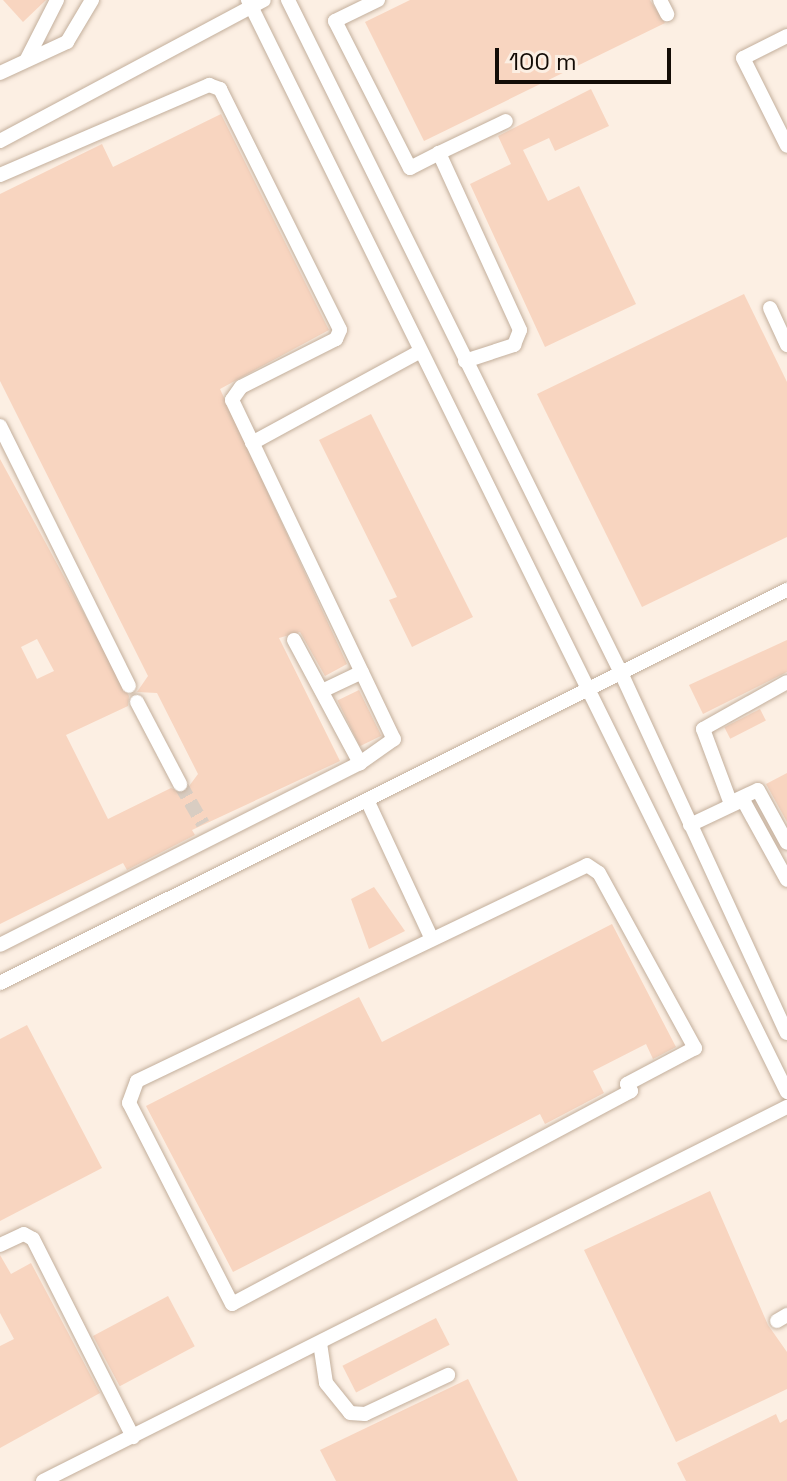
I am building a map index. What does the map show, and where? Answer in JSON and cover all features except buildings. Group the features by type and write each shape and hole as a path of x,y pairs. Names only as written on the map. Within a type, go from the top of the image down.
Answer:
{"street":[{"path":"27,59 57,0"},
{"path":"0,73 67,42 92,0"},
{"path":"288,0 622,675 787,1033"},
{"path":"378,0 335,21 410,168 506,121"},
{"path":"660,0 667,14"},
{"path":"0,141 254,2 421,351 787,1092"},
{"path":"787,36 743,58 787,146"},
{"path":"0,175 197,89 220,89 340,330 336,339 233,393 252,443 394,739 360,763 0,945"},
{"path":"439,153 520,330 514,345 465,361"},
{"path":"770,308 787,345"},
{"path":"252,443 421,351"},
{"path":"0,426 129,686"},
{"path":"0,983 787,590"},
{"path":"294,640 360,763"},
{"path":"322,691 362,672"},
{"path":"731,804 703,729 787,682"},
{"path":"137,702 180,784"},
{"path":"690,825 758,790 787,843"},
{"path":"367,800 430,935"},
{"path":"731,804 746,803 787,880"},
{"path":"203,824 211,839"},
{"path":"581,865 595,867 695,1048 627,1084 631,1091 232,1304 129,1103 131,1091 137,1081 430,935 581,865"},
{"path":"43,1481 787,1107"},
{"path":"0,1245 24,1234 33,1239 133,1437"},
{"path":"320,1343 326,1383 350,1413 365,1414 448,1375"}],"tunnel":[{"path":"180,784 203,824"}]}
